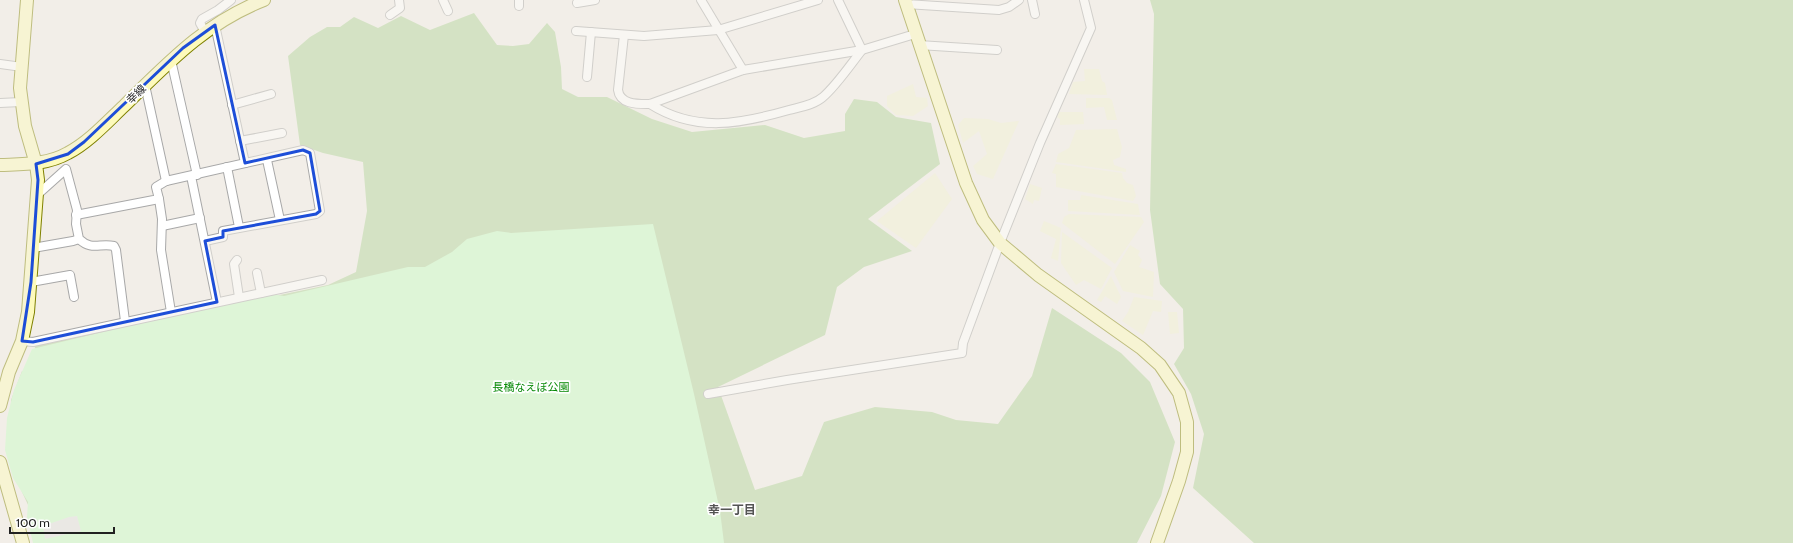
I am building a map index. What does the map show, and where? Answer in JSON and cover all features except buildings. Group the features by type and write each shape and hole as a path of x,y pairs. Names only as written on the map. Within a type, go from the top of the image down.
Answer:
{"street":[{"path":"0,406 4,370 22,341 28,312 38,180 36,164 25,126 21,102 27,0"},
{"path":"205,32 200,23 202,19 232,0"},
{"name":"幸線","path":"0,165 36,164 68,154 84,142 183,48 215,25 237,12 264,0"},
{"path":"390,15 400,8 399,0"},
{"path":"443,0 448,10"},
{"path":"577,3 595,0"},
{"path":"701,0 743,70"},
{"path":"576,31 644,36 718,30 818,0"},
{"path":"838,0 862,50"},
{"path":"1019,0 1009,8 1000,10 961,4 906,2 917,39 966,183 983,220 1000,243 1038,276 1141,348 1160,365 1179,393 1187,422 1187,452 1179,481 1157,543"},
{"path":"1032,0 1036,14"},
{"path":"708,394 962,353 963,343 1000,243 1040,143 1091,28 1084,0"},
{"path":"215,25 244,163"},
{"path":"587,77 591,32"},
{"path":"624,35 619,96 623,100 636,104 650,104 743,70 917,39 997,50"},
{"path":"650,104 661,111 694,121 730,124 764,117 815,102 824,97 862,50"},
{"path":"171,60 217,302"},
{"path":"0,64 22,66"},
{"path":"145,85 166,181"},
{"path":"232,105 271,94"},
{"path":"0,104 21,102"},
{"path":"240,141 282,132"},
{"path":"171,312 161,250 162,226 156,187 166,181 194,176 244,163 267,160 303,150 310,153 320,210 316,214 239,227 224,231 223,237 205,241"},
{"path":"267,160 280,220"},
{"path":"227,167 239,227"},
{"path":"37,195 66,170 77,210 76,215 79,238 84,243 91,246 114,246 116,250 125,321"},
{"path":"76,215 158,199"},
{"path":"162,226 200,218"},
{"path":"33,248 73,241 79,238"},
{"path":"237,260 234,264 239,297"},
{"path":"257,273 261,293"},
{"path":"31,282 70,275 74,297"},
{"path":"22,341 33,342 125,321 322,280"},
{"path":"0,462 23,543"}],"highlighted area":[{"path":"215,25 245,163 303,150 310,153 320,211 316,214 223,231 223,237 205,241 217,302 33,342 22,341 31,282 38,180 36,164 68,154 84,142 183,48"}],"green space":[{"path":"1150,0 1793,0 1793,543 1254,543 1193,488 1204,434 1191,394 1174,364 1184,348 1183,309 1160,284 1150,210 1154,14"},
{"path":"474,13 497,45 513,46 529,44 547,23 555,32 561,67 562,89 578,97 607,97 652,119 692,132 765,125 804,138 845,131 845,114 854,99 877,102 896,117 931,123 940,164 868,219 912,251 864,267 837,287 825,335 718,387 755,490 802,476 824,422 875,407 932,412 956,420 998,424 1032,376 1052,308 1121,353 1150,382 1175,442 1161,496 1137,543 78,543 36,522 22,492 10,458 11,400 22,371 30,375 51,374 34,346 328,285 356,272 367,211 363,162 323,153 300,145 288,56 310,37 327,27 340,27 354,17 378,28 401,16 430,30"},
{"path":"1084,69 1099,69 1102,81 1105,83 1107,95 1069,94 1073,82 1085,81"},
{"path":"913,84 916,97 927,98 928,106 913,116 896,115 887,106 887,96"},
{"path":"1086,98 1109,98 1112,100 1117,120 1107,120 1104,107 1086,108"},
{"path":"1058,112 1083,112 1084,124 1060,125 1060,119 1057,117"},
{"path":"964,118 988,119 1001,123 1019,121 993,179 977,174 973,166 987,154 979,131 963,143 958,125"},
{"path":"1117,129 1122,147 1120,157 1113,160 1114,165 1126,169 1126,172 1056,162 1058,154 1069,148 1076,130"},
{"path":"1056,164 1122,173 1123,178 1127,183 1133,185 1136,196 1133,201 1056,187 1056,174 1052,173"},
{"path":"935,173 952,199 916,248 877,221"},
{"path":"1030,184 1042,188 1039,201 1034,200 1033,204 1025,199"},
{"path":"1081,195 1138,204 1140,215 1068,211 1068,200 1080,200"},
{"path":"1069,214 1141,217 1144,222 1115,264 1062,223 1064,217"},
{"path":"1044,221 1061,228 1058,261 1051,258 1056,239 1040,231"},
{"name":"長橋なえぼ公園","path":"653,224 694,394 720,511 724,543 33,543 27,517 28,502 13,478 5,450 7,418 14,390 32,349 265,293 284,296 408,267 425,267 452,252 467,239 497,231 511,233"},
{"path":"1062,232 1112,268 1101,289 1084,280 1076,285 1061,263"},
{"path":"1130,245 1140,251 1138,255 1142,260 1139,267 1154,272 1153,297 1123,291 1114,272"},
{"path":"1111,276 1121,297 1117,304 1105,296 1101,302 1097,300"},
{"path":"1134,297 1162,301 1161,312 1153,311 1143,335 1122,321 1128,312"},
{"path":"1168,312 1177,312 1179,333 1170,334"}],"shaded area":[{"path":"77,516 81,531 45,539 43,526 69,517"}],"district":[{"name":"幸一丁目","path":"732,510"}]}
